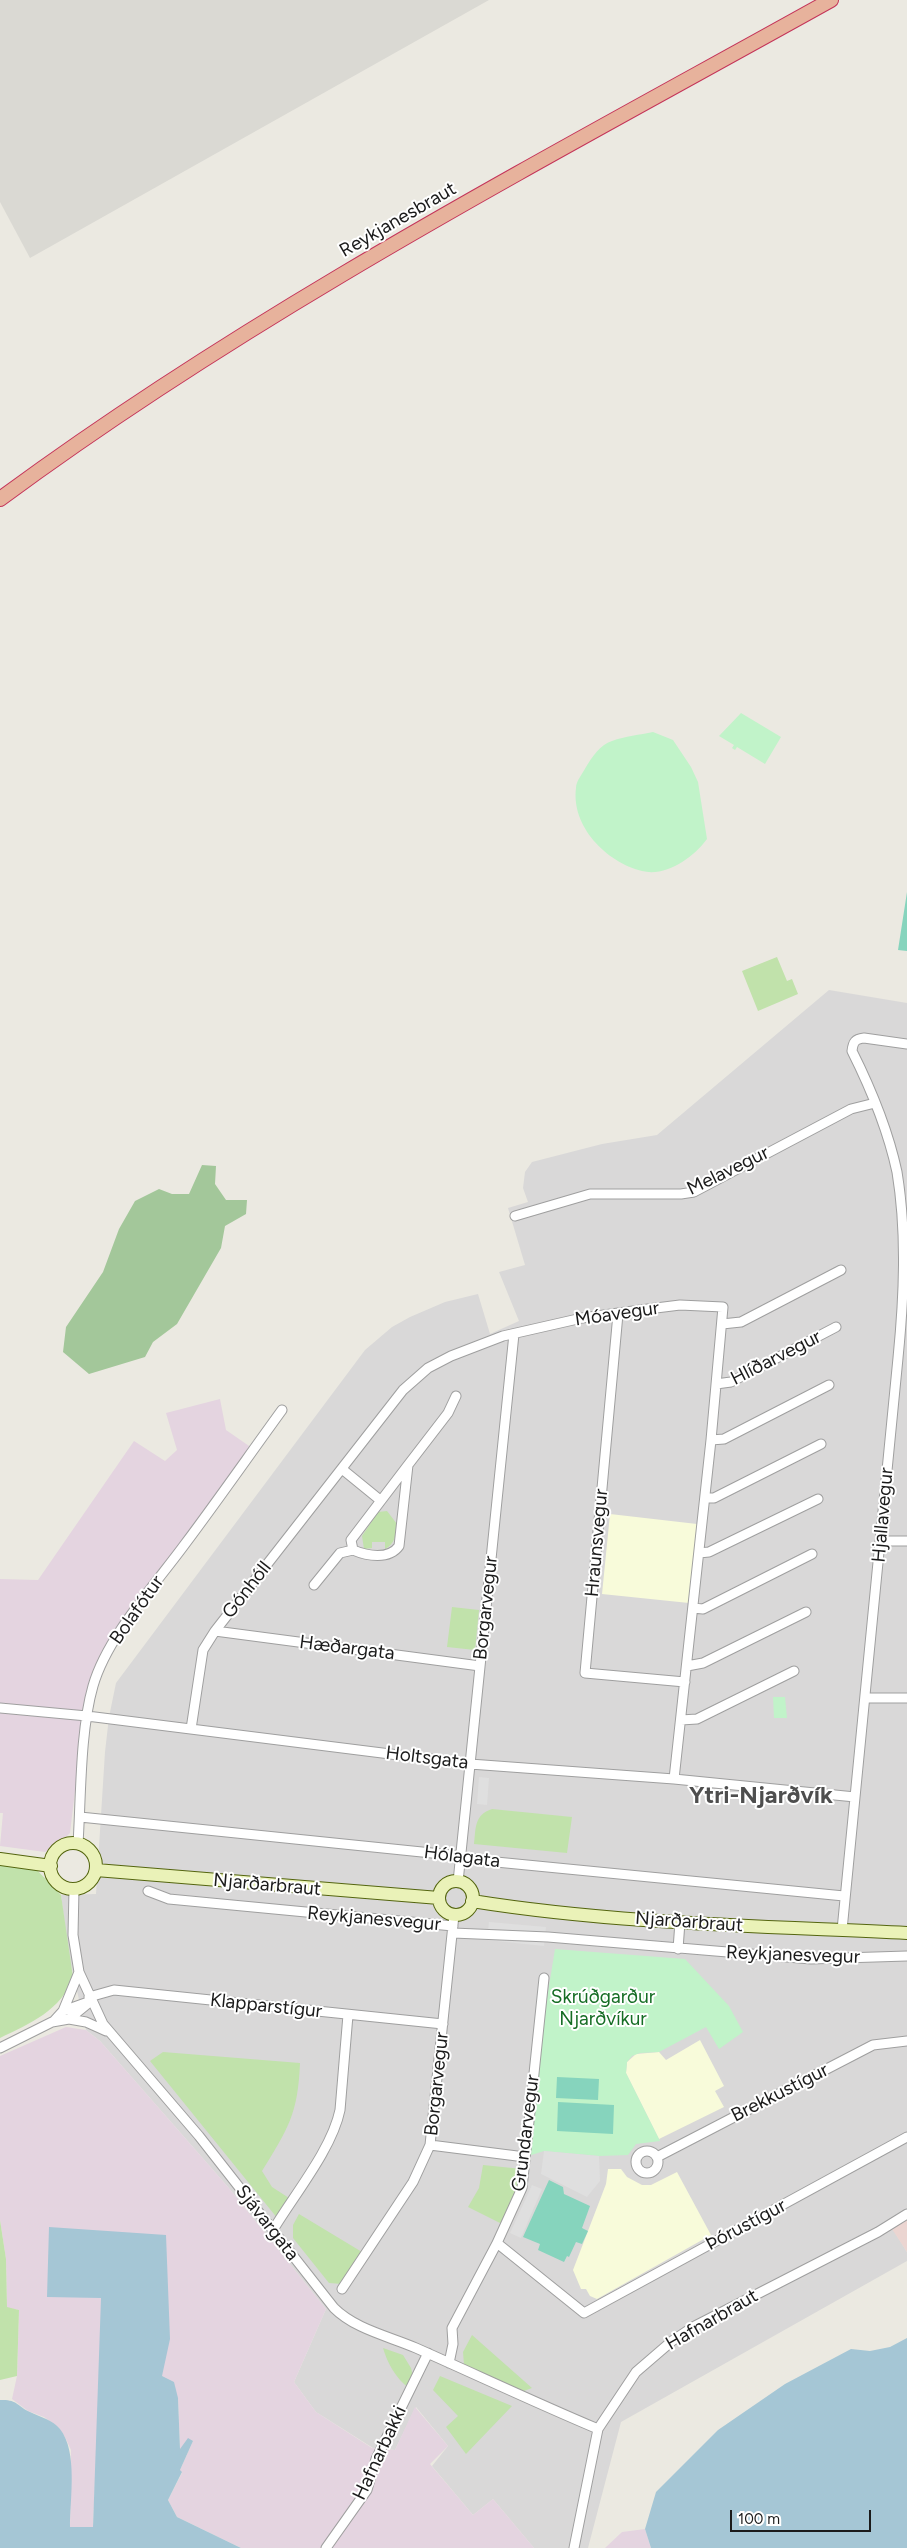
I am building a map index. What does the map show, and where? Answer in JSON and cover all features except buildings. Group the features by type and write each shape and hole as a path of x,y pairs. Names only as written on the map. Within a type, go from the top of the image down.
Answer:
{"highway":[{"name":"Reykjanesbraut","path":"0,500 97,430 239,337 359,263 831,0"}],"main road":[{"path":"78,1844 90,1851 94,1856 96,1870 86,1885 74,1889 60,1884 55,1879 50,1866 59,1848 65,1845 78,1844"},
{"path":"0,1859 50,1866"},
{"name":"Njarðarbraut","path":"96,1870 284,1887 439,1898"},
{"path":"458,1882 471,1891 472,1901 467,1910 453,1925 442,1908 439,1898 447,1884 458,1882"},
{"name":"Njarðarbraut","path":"472,1901 553,1912 680,1922 907,1933"}],"street":[{"name":"Hjallavegur","path":"842,1930 904,1298 905,1264 904,1225 897,1173 875,1103 852,1051 853,1043 857,1039 864,1038 907,1044"},
{"name":"Melavegur","path":"515,1216 590,1194 666,1195 694,1192 851,1109 875,1103"},
{"path":"722,1324 741,1322 841,1270"},
{"name":"Móavegur","path":"514,1334 550,1324 680,1305 722,1307"},
{"name":"Hlíðarvegur","path":"674,1779 711,1440 722,1307"},
{"name":"Hraunsvegur","path":"618,1314 585,1673 685,1682"},
{"name":"Hlíðarvegur","path":"716,1384 732,1382 836,1327"},
{"name":"Gónhóll","path":"191,1729 203,1650 215,1631 403,1390 428,1368 451,1356 503,1336 514,1334"},
{"name":"Borgarvegur","path":"458,1882 514,1334"},
{"path":"711,1440 724,1438 829,1385"},
{"path":"353,1550 351,1540 448,1413 456,1396"},
{"name":"Bolafótur","path":"78,1844 87,1716 96,1677 111,1646 282,1410"},
{"path":"705,1498 714,1498 821,1444"},
{"path":"314,1585 340,1553 353,1550 366,1556 386,1555 393,1553 399,1546 408,1465"},
{"path":"342,1470 380,1500"},
{"path":"699,1553 709,1552 818,1499"},
{"path":"881,1541 907,1541"},
{"path":"693,1608 703,1608 711,1605 812,1554"},
{"path":"687,1666 703,1663 806,1612"},
{"name":"Hæðargata","path":"215,1631 480,1666"},
{"path":"681,1720 697,1719 794,1671"},
{"path":"865,1698 907,1698"},
{"name":"Holtsgata","path":"0,1708 87,1716 470,1764 674,1779 855,1798"},
{"name":"Hólagata","path":"80,1817 461,1856 486,1861 844,1896"},
{"name":"Sjávargata","path":"74,1889 73,1935 79,1972 90,1999 110,2034 198,2136 345,2319 428,2353 533,2402 598,2429"},
{"name":"Reykjanesvegur","path":"148,1892 169,1899 453,1925 548,1937 678,1949 811,1959 907,1956"},
{"path":"678,1949 680,1922"},
{"name":"Borgarvegur","path":"342,2289 413,2182 430,2145 453,1925"},
{"path":"66,2015 79,1972"},
{"name":"Grundarvegur","path":"449,2363 453,2344 452,2328 497,2242 520,2192 525,2170 544,1978"},
{"name":"Klapparstígur","path":"90,1999 114,1990 443,2024"},
{"path":"0,2048 66,2015 90,1999"},
{"path":"66,2015 86,2022 110,2034"},
{"path":"273,2230 329,2140 336,2124 340,2110 348,2015"},
{"name":"Brekkustígur","path":"657,2157 873,2046 907,2041"},
{"name":"Þórustígur","path":"497,2242 584,2313 907,2137"},
{"path":"430,2145 525,2157"},
{"name":"Hafnarbraut","path":"574,2548 598,2429 636,2372 672,2341 693,2327 878,2232 907,2214"},
{"name":"Hafnarbakki","path":"326,2548 367,2490 376,2459 428,2353"}],"shaded area":[{"path":"0,0 489,0 30,258 0,202"},
{"path":"829,990 907,1003 907,2220 893,2229 907,2252 907,2261 621,2422 588,2548 534,2548 493,2499 473,2515 432,2466 448,2446 416,2407 395,2450 373,2448 316,2412 294,2382 326,2309 228,2187 100,2041 86,2030 68,1952 61,1895 96,1894 105,1752 109,1717 116,1683 365,1350 392,1327 410,1317 445,1302 478,1294 490,1334 519,1321 499,1272 525,1265 508,1208 528,1202 523,1188 525,1172 532,1162 602,1144 657,1135"},
{"path":"202,1165 216,1166 215,1184 226,1200 247,1200 246,1214 225,1226 221,1248 177,1324 153,1342 145,1357 89,1374 63,1352 66,1327 103,1272 119,1229 135,1201 159,1189 172,1194 189,1194"},
{"path":"220,1399 226,1430 252,1448 107,1647 86,1698 70,1833 54,1848 45,1852 0,1846 3,1813 0,1813 0,1579 38,1580 134,1441 165,1461 177,1450 166,1413"},
{"path":"610,1514 697,1524 689,1603 602,1594"},
{"path":"479,1777 489,1778 487,1805 477,1804"},
{"path":"489,1922 546,1927 544,1946 487,1940"},
{"path":"66,2027 86,2030 100,2041 228,2187 326,2309 294,2382 316,2412 372,2448 395,2450 415,2407 448,2446 430,2464 473,2515 493,2499 534,2548 241,2548 177,2517 168,2500 182,2473 180,2470 193,2441 180,2450 178,2398 100,2375 93,2527 70,2527 71,2450 59,2428 44,2417 28,2411 12,2399 17,2376 19,2310 7,2308 6,2259 0,2220 0,2056"},
{"path":"700,2040 724,2086 715,2091 724,2107 659,2139 626,2073 627,2062 636,2054 659,2052 666,2060"},
{"path":"544,2151 599,2156 600,2181 587,2197 541,2174"},
{"path":"608,2169 621,2169 627,2177 642,2185 651,2185 677,2172 711,2235 597,2299 590,2296 586,2289 581,2289 573,2270 606,2184"},
{"path":"532,2185 542,2189 521,2238 510,2233"},
{"path":"907,2220 907,2252 892,2229"},
{"path":"645,2529 651,2548 605,2548 622,2532"}],"green space":[{"path":"741,713 781,737 765,764 737,747 735,750 732,748 734,745 719,736"},
{"path":"653,732 673,740 691,767 698,782 707,839 687,859 669,869 651,872 642,871 616,860 594,840 585,829 579,816 576,802 576,785 588,763 604,745 622,738"},
{"path":"907,892 907,951 898,950"},
{"path":"777,957 787,981 792,979 798,994 758,1011 742,971"},
{"path":"387,1511 397,1524 393,1542 385,1549 385,1542 372,1542 372,1548 364,1549 362,1536 378,1512"},
{"path":"452,1607 479,1610 475,1650 447,1647"},
{"path":"773,1697 785,1697 787,1718 774,1718"},
{"path":"492,1809 572,1817 567,1853 474,1844 479,1818"},
{"path":"0,1863 35,1868 61,1895 73,1977 68,1989 53,2007 33,2021 0,2038"},
{"name":"Skrúðgarður Njarðvíkur","path":"555,1949 685,1959 729,2006 743,2032 719,2049 706,2027 659,2052 640,2053 632,2056 627,2062 626,2073 660,2141 636,2144 628,2155 599,2156 544,2151 525,2157 531,2097"},
{"path":"163,2052 300,2063 294,2109 279,2144 262,2171 272,2187 289,2198 278,2219 150,2061"},
{"path":"557,2077 599,2079 598,2100 556,2098"},
{"path":"558,2102 614,2105 613,2134 557,2131"},
{"path":"483,2165 522,2169 521,2182 502,2224 468,2207 479,2188"},
{"path":"549,2180 563,2187 564,2194 590,2206 582,2228 588,2231 582,2244 576,2242 569,2257 567,2256 564,2262 538,2250 540,2244 523,2237"},
{"path":"299,2214 362,2252 342,2284 329,2283 293,2238 293,2225"},
{"path":"0,2220 6,2259 7,2307 19,2310 17,2376 0,2380"},
{"path":"472,2335 532,2388 524,2391 519,2390 464,2365 463,2352"},
{"path":"383,2348 403,2355 411,2368 414,2380 409,2388 393,2370"},
{"path":"440,2376 512,2406 466,2454 446,2427 458,2416 433,2390"}],"water":[{"path":"49,2227 166,2235 170,2339 162,2376 174,2382 178,2398 180,2449 188,2438 193,2441 180,2470 182,2472 168,2500 177,2517 241,2548 0,2548 0,2400 14,2402 50,2421 60,2429 66,2439 71,2462 70,2527 93,2527 101,2298 47,2297"},
{"path":"907,2338 907,2548 651,2548 645,2529 656,2492 718,2430 785,2384 851,2349 870,2351 890,2347"}],"district":[{"name":"Ytri-Njarðvík","path":"761,1796"}]}
